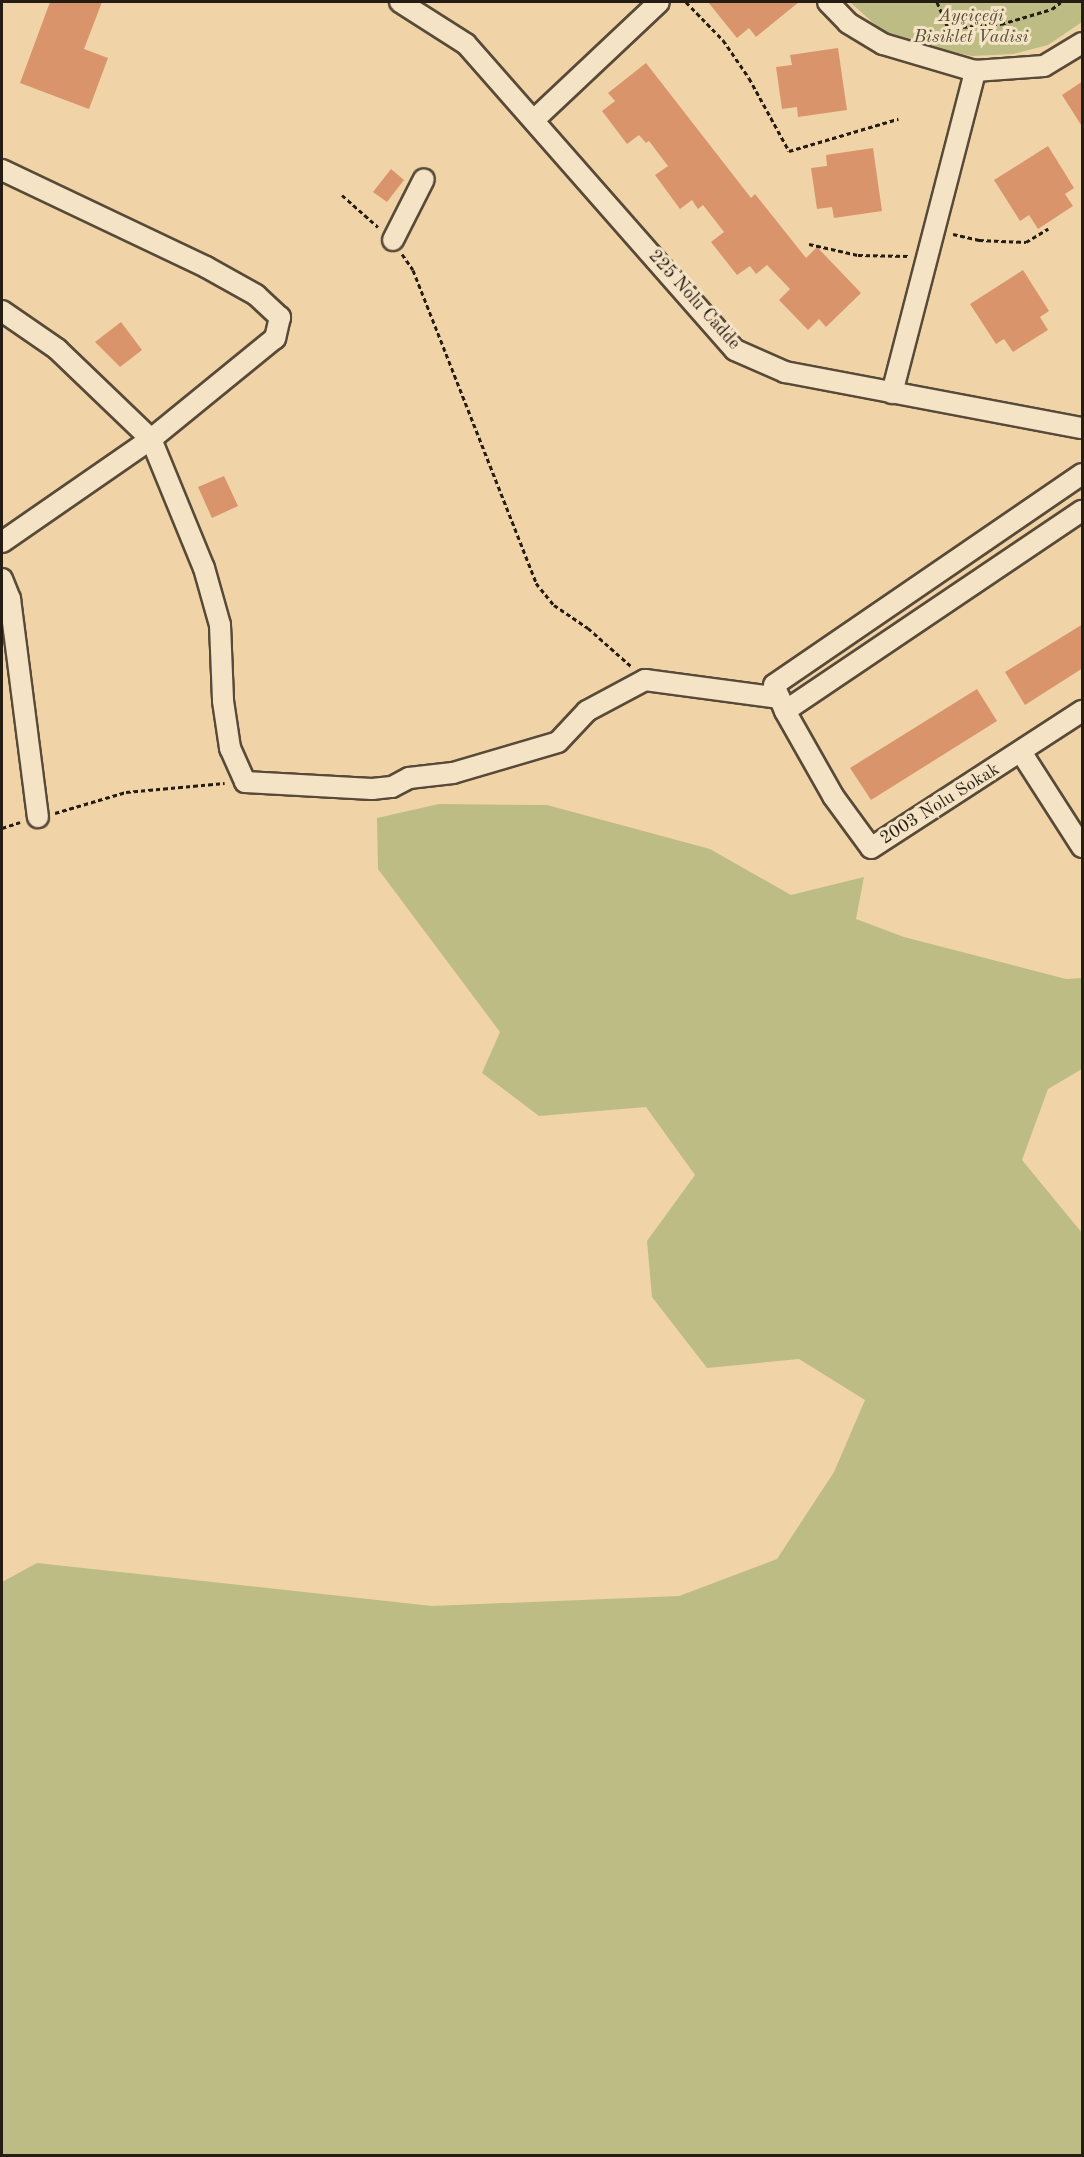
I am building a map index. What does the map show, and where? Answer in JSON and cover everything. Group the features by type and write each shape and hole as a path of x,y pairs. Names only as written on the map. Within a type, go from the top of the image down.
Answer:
{"street":[{"name":"225 Nolu Cadde","path":"400,2 466,44 535,119 735,350 785,372 1083,428"},
{"path":"535,119 659,2"},
{"path":"828,2 848,23 883,44 975,71 1044,66 1083,43"},
{"path":"892,393 936,231 975,71"},
{"path":"2,170 206,267 256,295 280,317 275,338 151,439 2,540"},
{"path":"393,240 424,179"},
{"path":"2,311 57,349 151,439 204,568 220,625 223,701 230,748 245,782 372,789 392,787 409,778 453,773 558,742 587,711 645,680 783,705 1083,511"},
{"path":"783,705 774,685 1083,474"},
{"path":"2,579 10,599 38,817"},
{"name":"2003 Nolu Sokak","path":"783,705 833,796 871,848 1083,711"},
{"path":"1021,752 1083,847"}],"path":[{"path":"686,2 723,40 749,78 789,151 898,119"},
{"path":"937,2 948,27 957,29 1001,24 1052,9 1061,2"},
{"path":"342,195 393,240 413,270 536,583 554,605 588,628 645,680"},
{"path":"936,231 979,240 1026,242 1048,229"},
{"path":"809,244 858,255 929,256"},
{"path":"2,828 126,792 245,782"}],"green space":[{"name":"Ayçiçeği Bisiklet Vadisi","path":"850,2 1082,2 1082,22 1048,45 1013,54 972,56 891,39"},
{"path":"439,804 547,805 710,849 791,895 864,877 856,919 904,937 1066,979 1082,978 1082,1069 1048,1089 1022,1160 1082,1233 1082,2155 2,2155 2,1582 37,1563 432,1606 679,1596 777,1559 834,1472 865,1400 799,1359 707,1368 652,1297 647,1241 695,1175 646,1107 539,1116 482,1073 500,1032 378,869 377,818"}],"building":[{"path":"50,2 102,2 84,49 108,58 89,109 20,83"},
{"path":"708,2 799,2 756,37 749,28 737,38"},
{"path":"838,48 847,110 798,117 797,107 782,109 776,67 792,65 790,55"},
{"path":"646,63 751,198 755,194 806,258 817,247 861,293 826,327 819,319 808,330 779,300 790,289 767,265 756,274 750,266 737,275 711,242 724,232 703,205 698,209 692,200 680,209 655,175 668,166 649,141 646,143 639,135 627,144 602,111 615,101 608,93"},
{"path":"1083,81 1083,128 1062,95"},
{"path":"1048,146 1074,188 1065,194 1073,206 1038,229 1029,215 1020,221 994,180"},
{"path":"873,148 882,211 834,218 832,207 817,209 811,168 827,166 826,155"},
{"path":"391,169 404,180 387,202 373,192"},
{"path":"1023,270 1049,311 1040,317 1048,330 1013,352 1004,339 996,344 970,304"},
{"path":"121,322 142,350 120,367 95,342"},
{"path":"224,476 238,506 212,518 198,487"},
{"path":"1083,624 1083,668 1025,705 1005,672"},
{"path":"977,689 997,721 871,800 850,768"}]}
